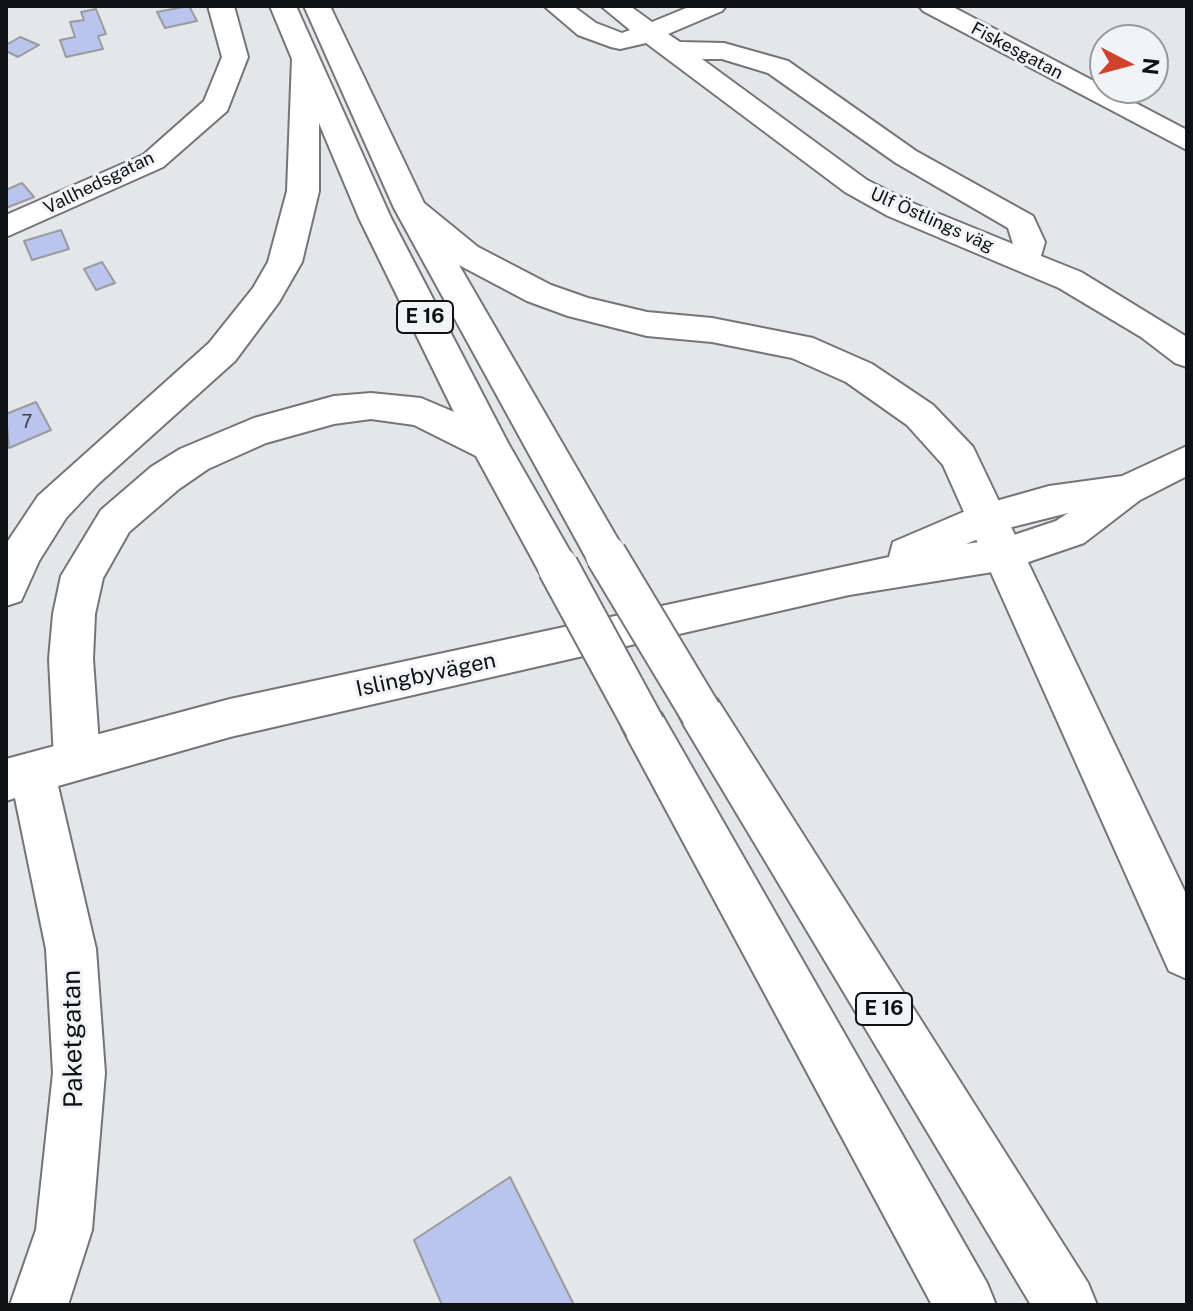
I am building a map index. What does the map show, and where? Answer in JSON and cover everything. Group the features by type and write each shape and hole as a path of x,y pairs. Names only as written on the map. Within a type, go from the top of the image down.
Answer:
{"highway":[{"name":"E 16","path":"283,6 375,218 490,446 965,1305"},
{"name":"E 16","path":"317,6 410,208 606,555 1066,1305"},
{"path":"6,589 21,555 52,507 84,474 222,352 267,294 285,262 303,191 305,61"},
{"path":"410,208 466,255 501,276 566,303 647,324 712,330 800,347 859,373 920,415 959,457 1187,953"},
{"path":"38,770 71,659 74,614 82,576 115,521 165,478 194,459 254,432 334,410 371,406 421,412 490,446"}],"street":[{"name":"Vallhedsgatan","path":"6,227 153,161 217,105 235,57 221,6"},
{"path":"557,6 605,38 660,41 724,51 778,67 915,163 1022,223 1029,242 1024,259"},
{"name":"Ulf Östlings väg","path":"614,6 856,186 899,209 1024,259 1108,300 1187,355"},
{"path":"660,41 713,6"},
{"name":"Fiskesgatan","path":"932,6 1187,141"},
{"name":"Islingbyvägen","path":"38,770 230,718 849,579 997,536 1070,532 1127,490 1187,460"},
{"name":"Paketgatan","path":"38,770 44,841 71,949 79,1073 64,1230 39,1305"}],"building":[{"path":"189,6 197,21 165,28 157,12"},
{"path":"96,9 106,34 98,36 103,49 66,57 60,40 75,37 70,22 84,20 81,12"},
{"path":"20,37 39,45 18,57 6,51 6,45"},
{"path":"22,183 34,197 6,208 6,190"},
{"path":"61,230 69,249 32,260 24,241"},
{"path":"102,262 115,283 96,290 84,269"},
{"path":"36,402 51,430 9,448 6,414"},
{"path":"510,1177 574,1305 442,1305 414,1240"}]}
